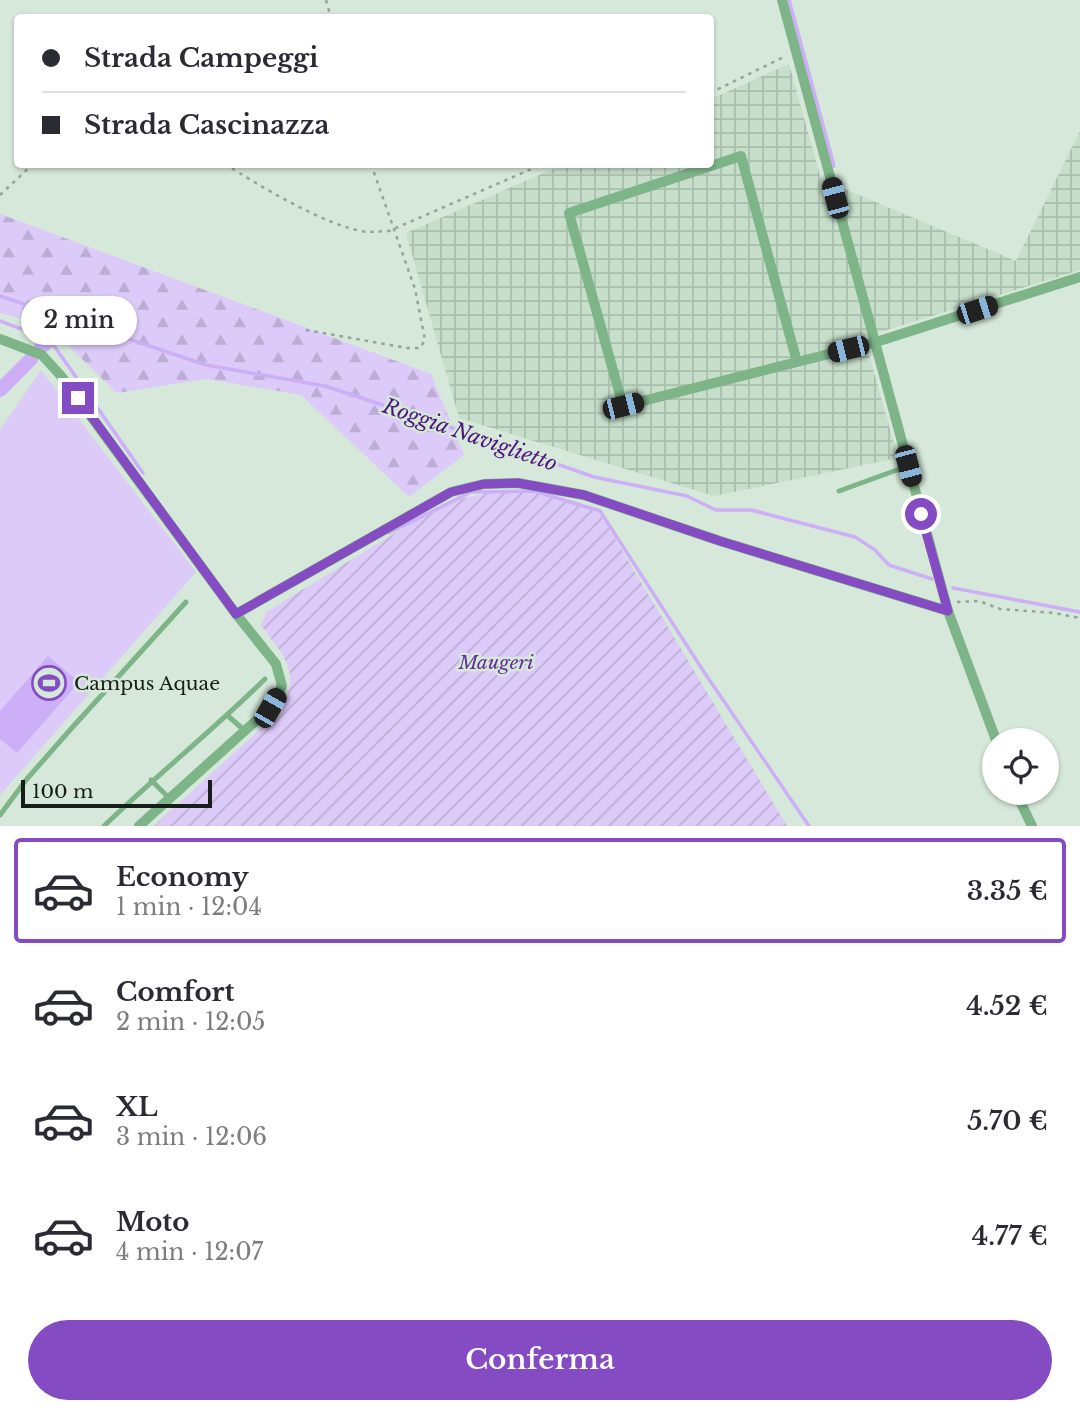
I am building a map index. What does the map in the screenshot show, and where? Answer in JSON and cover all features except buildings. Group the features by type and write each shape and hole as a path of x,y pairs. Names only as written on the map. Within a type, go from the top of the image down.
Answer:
{"street":[{"path":"782,0 873,343 948,611 992,728"},
{"path":"714,165 741,156 797,362"},
{"path":"705,168 569,213 623,406 873,343 1080,277"},
{"path":"2,342 42,355 62,377 236,614 276,664 282,686 270,708 139,826"},
{"path":"236,614 451,492 484,484 518,483 584,495 720,541 948,611"},
{"path":"1022,805 1032,826"}],"lane":[{"path":"839,491 908,466"},
{"path":"0,815 26,780 186,602"},
{"path":"104,826 151,780 228,716 265,680"},
{"path":"228,716 246,731"},
{"path":"151,780 170,799"}],"path":[{"path":"714,91 796,52"},
{"path":"0,195 29,168"},
{"path":"232,168 290,201 343,226 368,232 388,231 534,168"},
{"path":"306,330 407,348 420,348 425,340 422,319 395,227 388,215 373,168"},
{"path":"948,611 955,602 967,600 979,601 1000,609 1054,612 1080,618"}],"shaded area":[{"path":"789,64 821,179 1016,261 1080,131 1080,270 864,337 898,458 714,496 459,418 406,233 555,168 714,168 714,98"},
{"path":"48,656 79,682 17,753 0,739 0,711"}],"green space":[{"path":"0,214 431,374 464,455 409,497 301,395 206,379 117,393 48,326 0,313"},
{"name":"Campus Aquae","path":"41,370 196,572 0,795 0,430"},
{"name":"Maugeri","path":"498,491 534,493 599,512 787,826 154,826 282,709 290,684 290,673 283,655 261,625 266,612 423,516 464,498"}],"waterway":[{"path":"789,0 834,166"},
{"name":"Roggia Naviglietto","path":"0,296 206,365 325,386 594,477 687,496 716,510 751,510 855,537 875,550 889,565 932,579"},
{"path":"0,321 50,340 143,473"},
{"path":"41,347 50,340"},
{"path":"0,390 31,359"},
{"path":"389,533 471,492 534,491 600,511 704,672 809,826"},
{"name":"Roggia Naviglietto","path":"953,588 1080,612"}],"place":[{"name":"Campus Aquae","path":"49,683"}],"route":[{"path":"78,398 236,614 451,492 484,484 518,483 584,495 720,541 948,611 921,514"}]}
